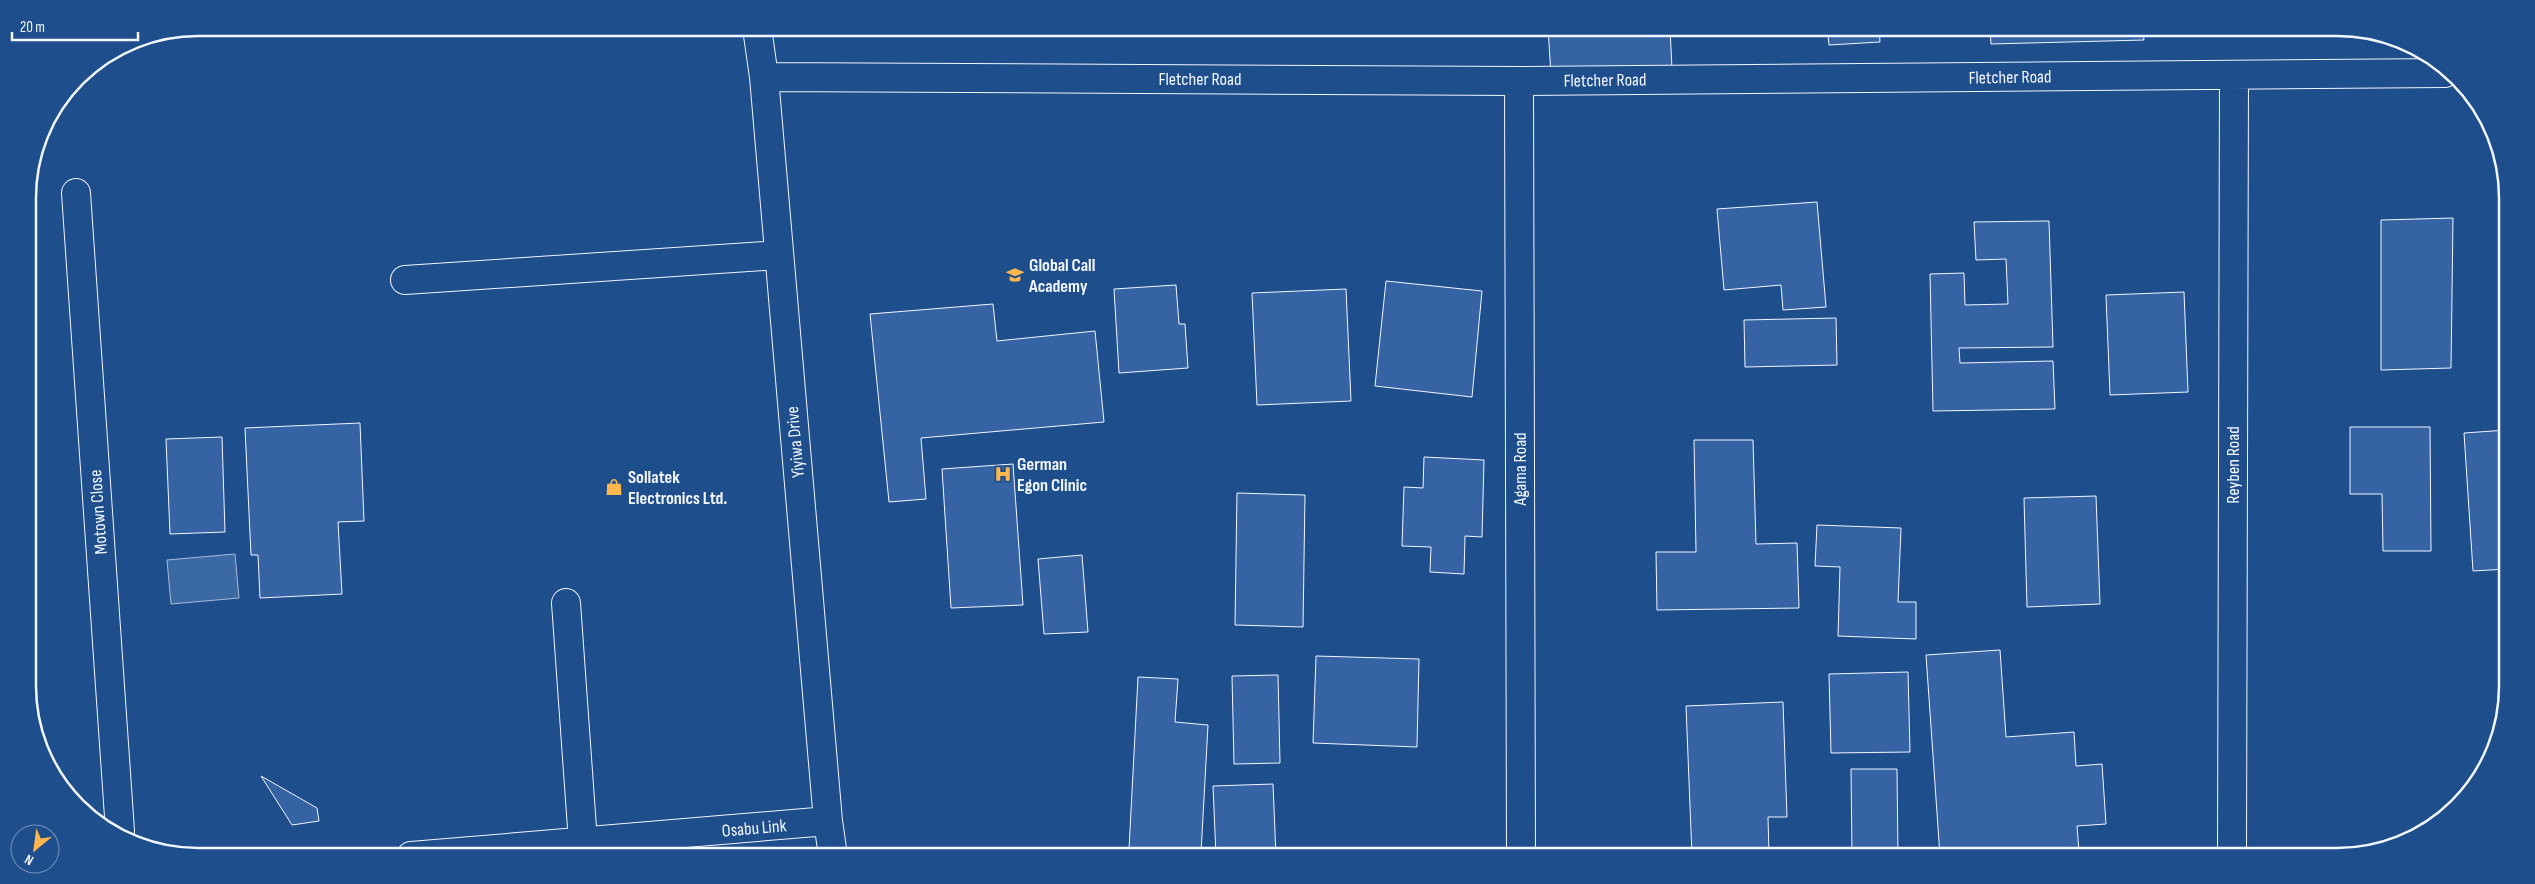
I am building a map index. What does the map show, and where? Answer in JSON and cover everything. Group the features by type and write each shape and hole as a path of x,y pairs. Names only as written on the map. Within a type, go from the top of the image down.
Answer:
{"street":[{"name":"Yiyiwa Drive","path":"758,36 764,77 832,848"},
{"name":"Fletcher Road","path":"764,77 1519,81 2437,72"},
{"name":"Reyben Road","path":"2232,847 2234,74"},
{"name":"Agama Road","path":"1519,81 1521,847"},
{"name":"Motown Close","path":"76,193 120,827"},
{"path":"405,280 779,255"},
{"path":"566,603 583,842"},
{"name":"Osabu Link","path":"511,848 828,821"}],"water":[{"path":"235,554 239,598 171,604 167,560"}],"building":[{"path":"1549,36 1670,36 1672,69 1551,75"},
{"path":"1828,36 1880,36 1880,42 1829,45"},
{"path":"1990,36 2144,36 2144,40 1991,44"},
{"path":"1817,202 1826,307 1783,310 1781,285 1724,290 1717,209"},
{"path":"2453,218 2451,368 2381,370 2381,220"},
{"path":"2049,221 2053,347 1959,348 1960,363 2053,361 2055,409 1933,411 1930,274 1964,273 1965,305 2008,304 2006,259 1976,260 1974,222"},
{"path":"1386,281 1482,291 1472,397 1375,386"},
{"path":"1176,285 1179,324 1185,324 1188,368 1119,373 1114,289"},
{"path":"1346,289 1351,401 1257,405 1252,293"},
{"path":"2184,292 2188,392 2110,395 2106,295"},
{"path":"993,304 997,341 1095,331 1104,422 921,438 926,499 889,502 870,314"},
{"path":"1836,318 1837,365 1745,367 1744,320"},
{"path":"360,423 364,521 338,522 342,594 260,598 258,555 251,555 245,428"},
{"path":"2350,427 2430,427 2431,551 2383,551 2382,494 2350,494"},
{"path":"2499,431 2499,569 2473,571 2464,433"},
{"path":"222,437 225,532 170,534 166,439"},
{"path":"1694,440 1753,440 1756,544 1797,543 1799,608 1657,610 1656,552 1696,552"},
{"path":"1424,457 1484,460 1482,537 1465,536 1464,574 1430,572 1431,547 1402,546 1404,487 1423,488"},
{"path":"1013,464 1023,605 951,608 942,469"},
{"path":"1237,493 1305,495 1303,627 1235,625"},
{"path":"2096,496 2100,604 2027,607 2024,498"},
{"path":"1817,525 1901,528 1898,602 1916,602 1916,639 1838,636 1840,567 1815,566"},
{"path":"1082,555 1088,632 1044,634 1038,559"},
{"path":"2000,650 2006,737 2074,732 2076,766 2102,764 2106,824 2077,826 2079,847 1939,847 1926,655"},
{"path":"1316,656 1419,659 1417,747 1313,743"},
{"path":"1908,672 1910,752 1831,753 1829,674"},
{"path":"1278,675 1280,763 1234,764 1232,676"},
{"path":"1138,677 1178,679 1175,722 1208,725 1201,848 1129,848"},
{"path":"1783,702 1787,817 1768,817 1769,847 1692,847 1686,706"},
{"path":"1851,769 1897,769 1898,847 1852,847"},
{"path":"261,776 317,808 319,821 292,825"},
{"path":"1273,784 1276,847 1216,848 1213,786"}],"place":[{"name":"Global Call Academy","path":"1015,275"},
{"name":"German Egon Clinic","path":"1003,474"},
{"name":"Sollatek Electronics Ltd.","path":"614,487"}]}
